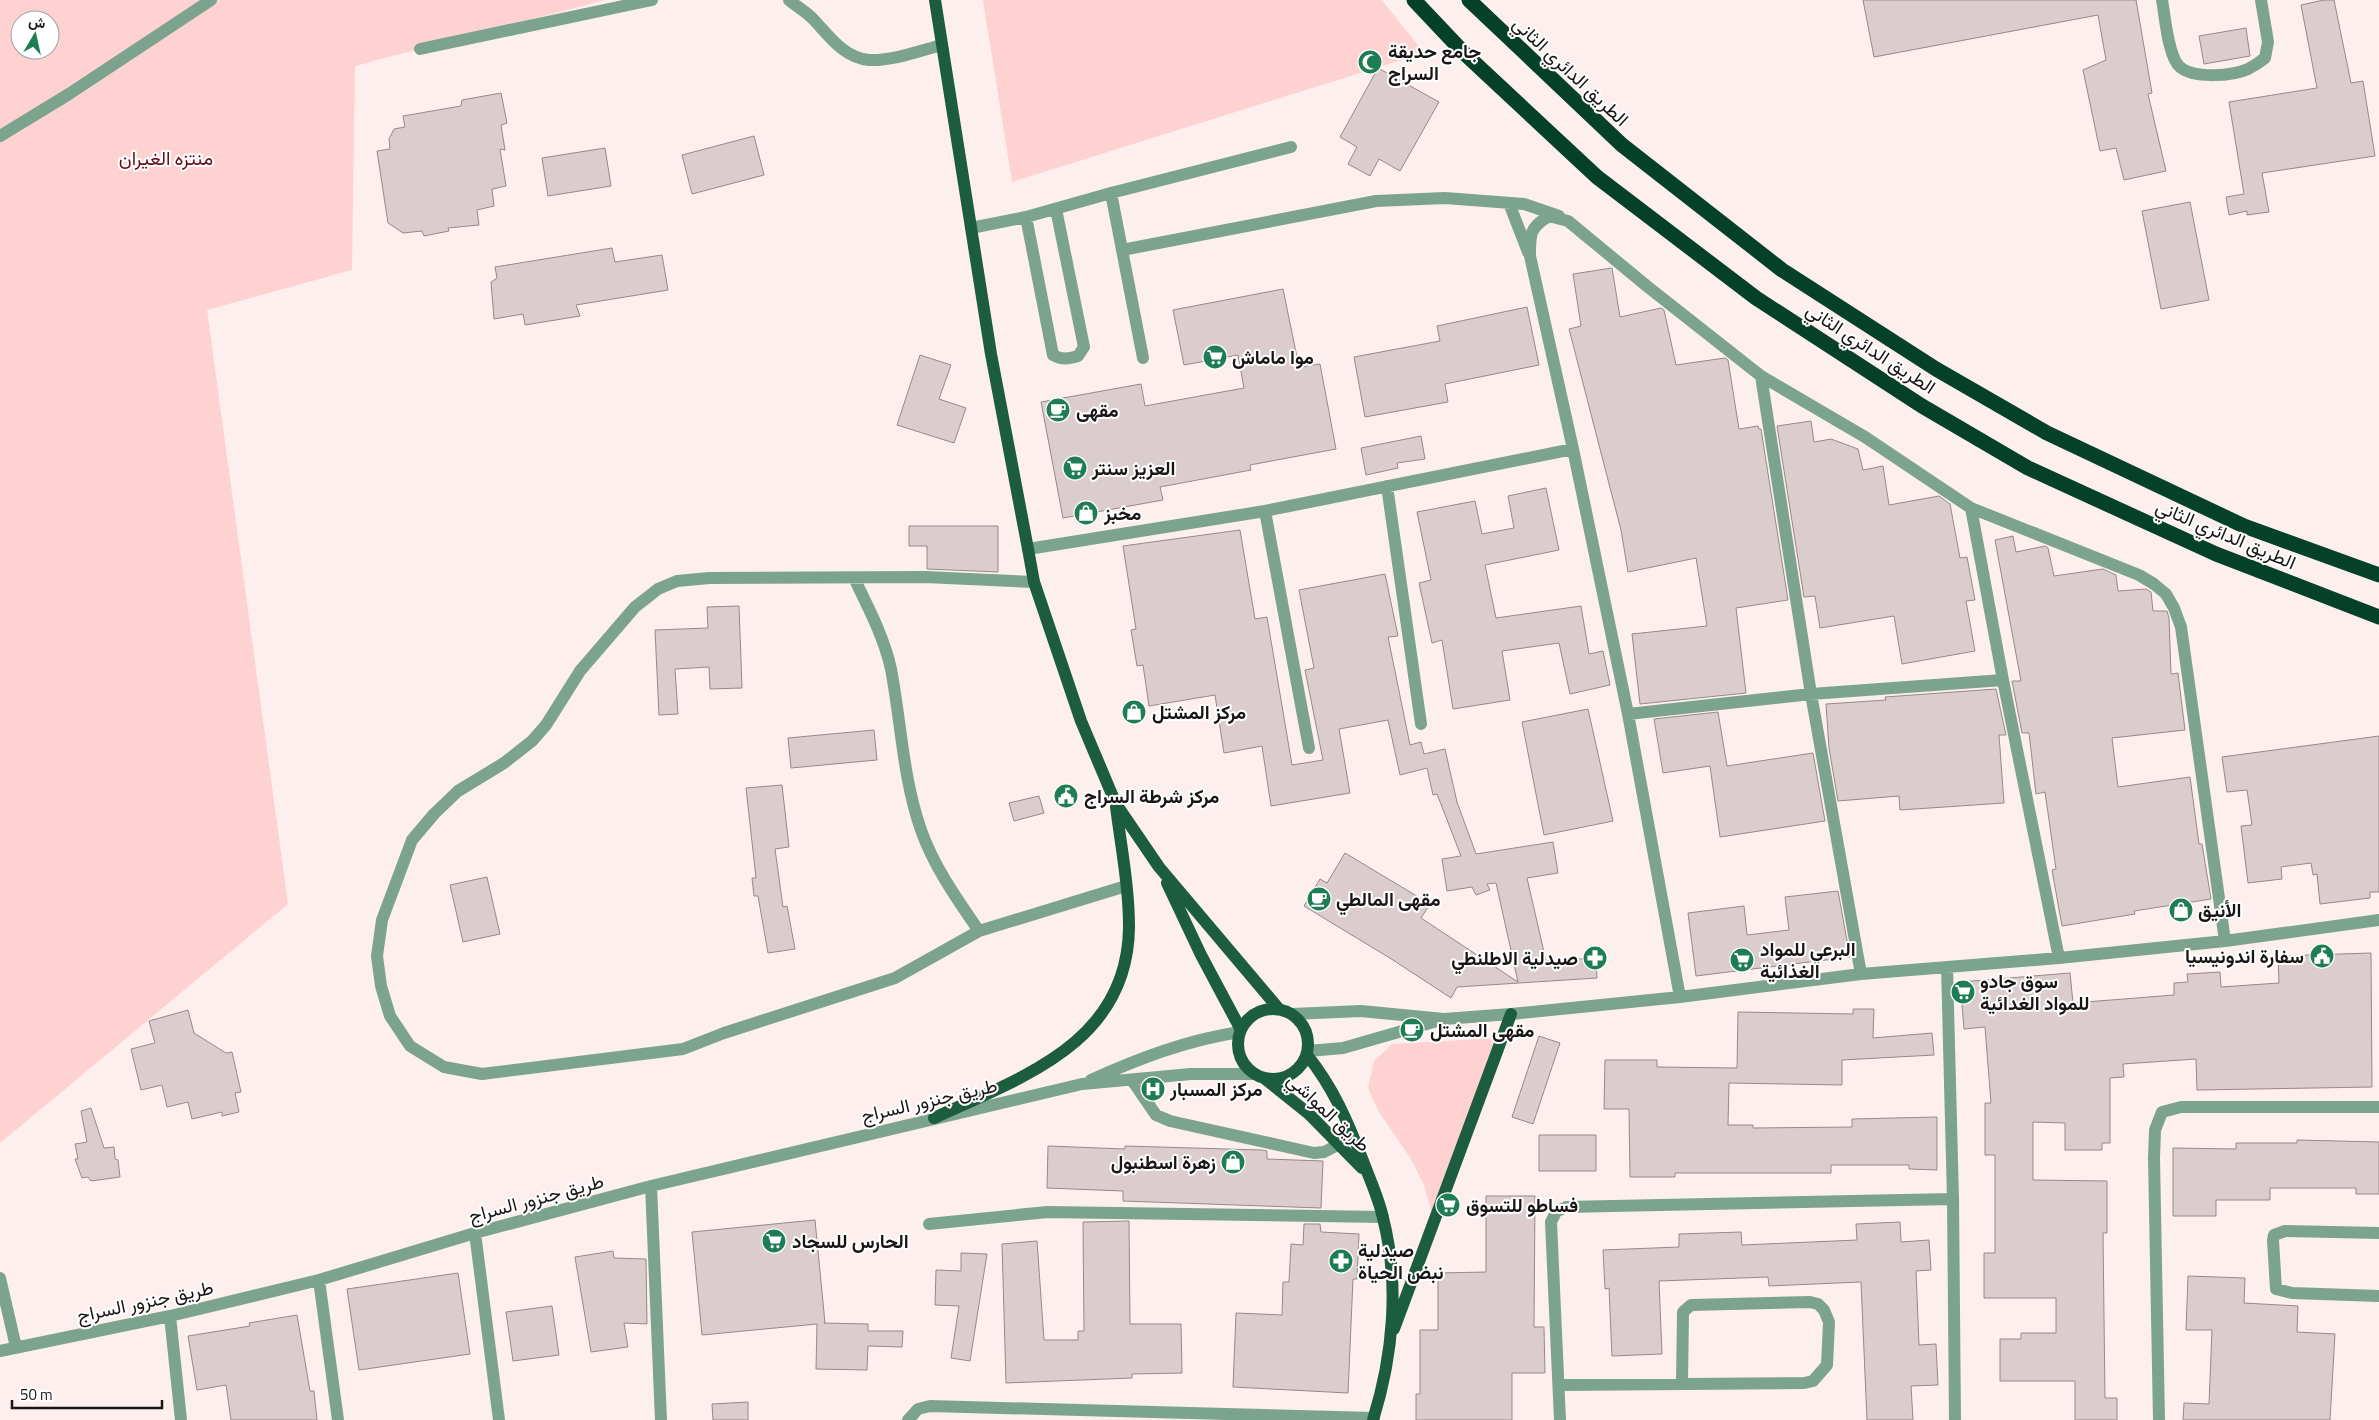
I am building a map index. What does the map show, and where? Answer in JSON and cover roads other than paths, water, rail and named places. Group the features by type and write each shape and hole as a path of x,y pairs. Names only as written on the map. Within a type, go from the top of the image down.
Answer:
{"highway":[{"name":"الطريق الدائري الثاني","path":"1414,0 1464,54 1597,177 1756,298 1922,406 2046,476 2216,554 2379,617"},
{"name":"الطريق الدائري الثاني","path":"1469,0 1629,151 1782,270 1936,369 2047,433 2244,526 2379,575"}],"main road":[{"path":"935,0 991,354 1034,582 1081,721 1116,804 1159,867 1279,1009"},
{"path":"934,1118 984,1095 1066,1051 1096,1022 1116,989 1126,955 1129,928 1116,804"},
{"path":"1159,867 1240,1031"},
{"path":"1279,1009 1292,1014 1304,1026 1307,1034 1308,1053 1303,1063 1282,1078 1260,1076 1242,1060 1238,1042 1240,1031 1252,1016 1260,1011 1279,1009"},
{"path":"1391,1338 1510,1014"},
{"name":"طريق المواشي","path":"1308,1053 1341,1106 1383,1217 1389,1248 1392,1281 1391,1338 1385,1380 1374,1419"},
{"name":"طريق المواشي","path":"1260,1076 1309,1114 1367,1174"}],"street":[{"path":"0,136 69,94 211,0"},
{"path":"420,49 652,0"},
{"path":"789,0 812,18 834,43 853,56 868,60 883,59 942,45"},
{"path":"2162,0 2172,52 2179,67 2192,74 2219,75 2247,70 2265,58 2268,42 2262,0"},
{"path":"971,228 1026,217 1111,193 1291,148"},
{"path":"1111,193 1144,358"},
{"path":"1122,250 1376,201 1445,198 1509,203 1538,208 1568,221 1760,376 1865,437 1972,508 2139,575 2166,594 2174,608 2180,627 2225,941"},
{"path":"1509,203 1530,256 1573,449 1628,714 1680,997"},
{"path":"1026,217 1053,355 1061,359 1069,359 1078,356 1084,347 1056,209"},
{"path":"1530,256 1530,235 1535,227 1549,216 1568,221"},
{"path":"1760,376 1811,694 1861,974"},
{"path":"1028,549 1265,511 1573,449"},
{"path":"1387,486 1420,724"},
{"path":"1972,508 2003,680 2059,958"},
{"path":"1265,511 1309,748"},
{"path":"1034,582 925,577 709,578 677,581 658,589 635,608 580,671 546,725 532,741 504,763 458,791 434,814 412,840 382,920 377,956 381,986 390,1016 410,1046 444,1067 482,1074 683,1049 724,1033 894,978 979,931 1126,886"},
{"path":"854,578 876,624 890,667 910,786 921,830 947,886 979,931"},
{"path":"1628,714 1811,694 2003,680"},
{"path":"1292,1014 1361,1011 1444,1019 1510,1014 1680,997 1861,974 2059,958 2225,941 2379,920"},
{"path":"1948,967 1955,1420"},
{"path":"1308,1053 1342,1048 1444,1019"},
{"name":"طريق جنزور السراج","path":"1082,1084 1143,1057 1210,1037 1240,1031"},
{"name":"طريق جنزور السراج","path":"0,1351 170,1316 319,1280 475,1233 650,1186 1082,1084 1191,1074 1260,1076"},
{"path":"1132,1080 1156,1116 1170,1121 1314,1153 1324,1152 1340,1144"},
{"path":"2158,1420 2154,1158 2155,1130 2162,1112 2181,1108 2379,1107"},
{"path":"650,1186 661,1420"},
{"path":"1560,1420 1551,1222 1556,1212 1566,1207 1953,1199"},
{"path":"929,1224 1047,1212 1383,1217"},
{"path":"2379,1233 2285,1231 2274,1235 2273,1240 2276,1289 2292,1293 2379,1296"},
{"path":"475,1233 499,1420"},
{"path":"0,1278 16,1348"},
{"path":"319,1280 338,1420"},
{"path":"1559,1385 1682,1384 1813,1381 1826,1365 1828,1322 1824,1310 1818,1304 1810,1302 1692,1305 1683,1312 1681,1324 1682,1384"},
{"path":"170,1316 181,1420"},
{"path":"908,1420 918,1409 930,1406 1374,1419"}],"place":[{"name":"جامع حديقة السراج","path":"1370,62"},
{"name":"موا ماماش","path":"1215,357"},
{"name":"مقهى","path":"1058,410"},
{"name":"العزيز سنتر","path":"1075,468"},
{"name":"مخبز","path":"1086,513"},
{"name":"مركز المشتل","path":"1134,712"},
{"name":"مركز شرطة السراج","path":"1066,796"},
{"name":"مقهى المالطي","path":"1319,899"},
{"name":"الأنيق","path":"2181,910"},
{"name":"سفارة اندونيسيا","path":"2322,956"},
{"name":"صيدلية الاطلنطي","path":"1595,958"},
{"name":"البرعي للمواد الغذائية","path":"1742,960"},
{"name":"سوق جادو للمواد الغدائية","path":"1963,992"},
{"name":"مقهى المشتل","path":"1412,1030"},
{"name":"مركز المسبار","path":"1153,1089"},
{"name":"زهرة اسطنبول","path":"1233,1162"},
{"name":"فساطو للتسوق","path":"1448,1205"},
{"name":"الحارس للسجاد","path":"774,1241"},
{"name":"صيدلية نبض الحياة","path":"1341,1261"}],"park label":[{"name":"منتزه الغيران","path":"166,158"}]}
